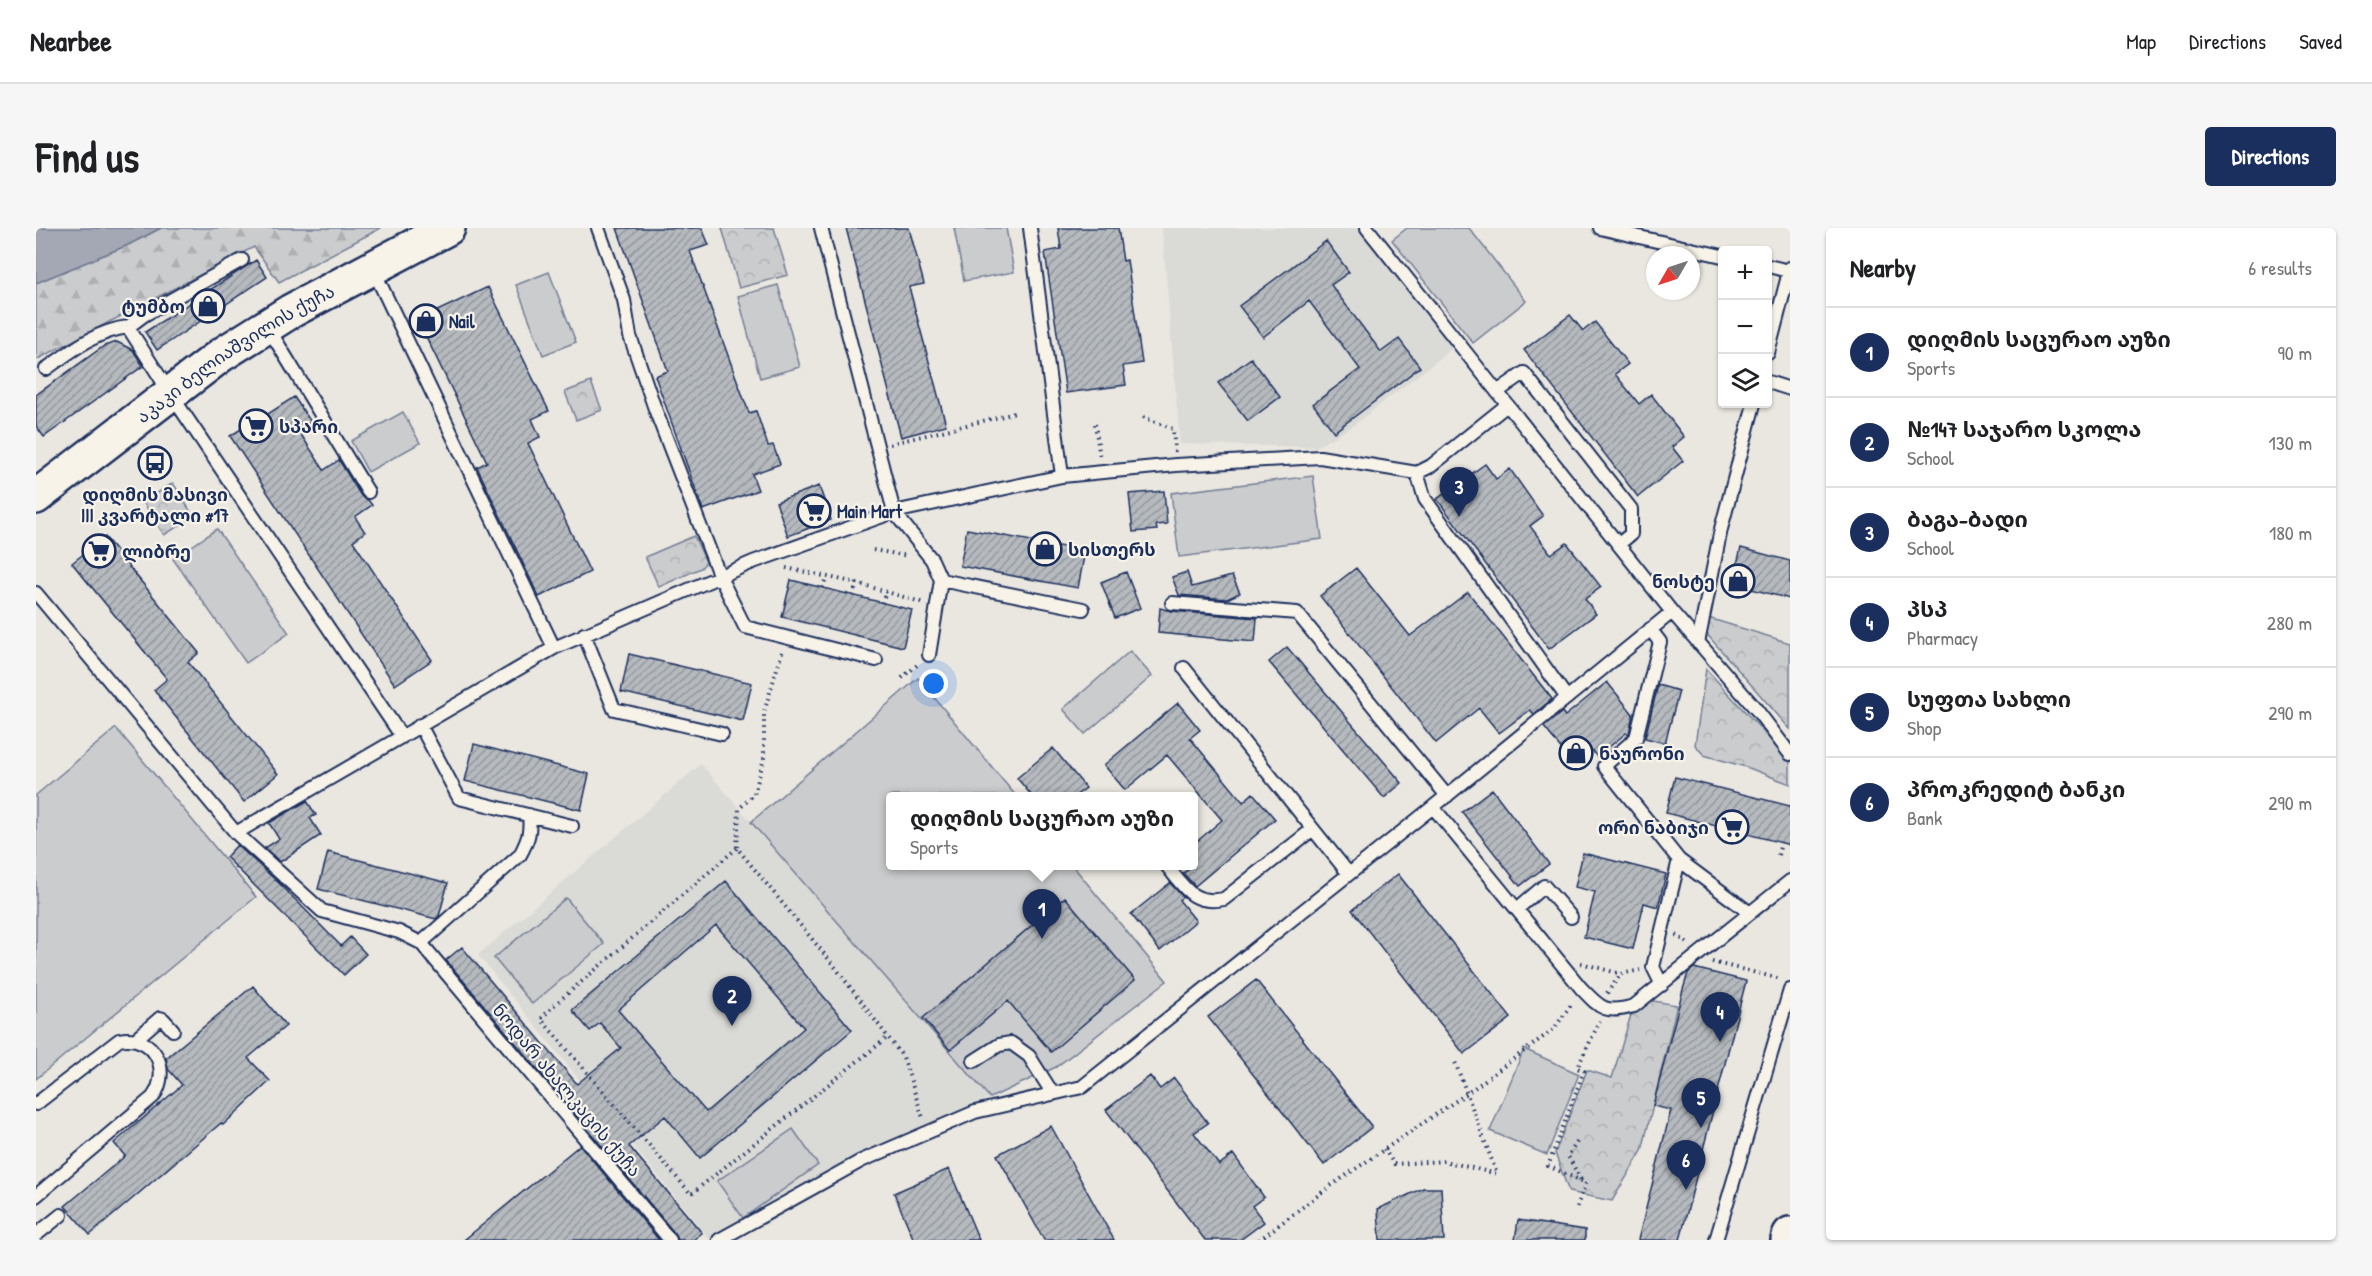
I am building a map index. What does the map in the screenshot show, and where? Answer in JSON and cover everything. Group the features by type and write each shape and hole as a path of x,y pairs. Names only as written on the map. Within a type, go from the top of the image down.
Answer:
{"main road":[{"name":"აკაკი ბელიაშვილის ქუჩა","path":"36,497 221,355 291,311 448,228"},
{"path":"1788,1240 1790,1234"}],"lane":[{"path":"598,228 624,300 630,336 654,409 720,577 745,627 876,660"},
{"path":"821,228 894,512 932,560 941,580 928,655"},
{"path":"1030,228 1062,476"},
{"path":"1367,228 1672,612 1756,709 1790,754"},
{"path":"1600,228 1718,255"},
{"path":"46,369 82,343 110,329 128,327 144,315 242,260"},
{"path":"1772,267 1790,269 1772,335"},
{"path":"373,268 554,648"},
{"path":"267,326 368,492"},
{"path":"128,327 402,737"},
{"path":"1497,392 1524,373 1631,509 1631,534 1619,544"},
{"path":"1772,384 1790,389"},
{"path":"236,832 554,648 753,562 894,512 1062,476 1176,465 1320,457 1417,473 1431,466 1507,405"},
{"path":"1698,643 1721,530 1753,408"},
{"path":"1417,473 1425,499 1567,698"},
{"path":"941,580 1083,609"},
{"path":"36,593 236,832 322,911 399,932 421,943 520,855 529,840 531,830 529,815"},
{"path":"1172,603 1297,613 1447,796"},
{"path":"719,1240 861,1161 975,1112 1082,1087 1447,796 1672,612"},
{"path":"1650,629 1660,642 1636,738 1604,766 1679,860 1750,913"},
{"path":"584,634 614,709 722,734"},
{"path":"1184,668 1349,874"},
{"path":"420,725 459,798 572,826"},
{"path":"1433,807 1581,988 1598,1006 1606,1010 1614,1011 1634,1006 1790,881"},
{"path":"1170,870 1192,896 1208,901 1224,899 1313,829"},
{"path":"1662,985 1653,967 1679,860"},
{"path":"1517,909 1544,886 1571,917"},
{"name":"ნოდარ ახალკაცის ქუჩა","path":"421,943 436,964 670,1240"},
{"path":"1716,1240 1790,990"},
{"path":"136,1039 159,1018 163,1019 173,1030"},
{"path":"36,1104 119,1040 136,1039 153,1051 159,1062 162,1074 159,1088 153,1097 36,1196"},
{"path":"974,1061 999,1045 1011,1043 1029,1056 1053,1094"},
{"path":"36,1235 61,1215"}],"path":[{"path":"878,447 1015,413"},
{"path":"1143,417 1173,429 1176,465"},
{"path":"1095,424 1102,471"},
{"path":"873,550 932,560"},
{"path":"753,562 826,576 936,607"},
{"path":"823,588 826,576"},
{"path":"854,596 856,584"},
{"path":"882,603 886,592"},
{"path":"787,637 764,712 764,759 754,794 739,808 737,848 835,967 903,1057 927,1133"},
{"path":"1778,855 1781,843"},
{"path":"737,848 552,1006 541,1019 691,1194 888,1037"},
{"path":"1663,926 1697,955 1790,981"},
{"path":"1563,965 1570,960 1621,974 1653,967"},
{"path":"1259,1240 1329,1187 1466,1094 1554,1029 1581,988"},
{"path":"1578,1207 1586,1182 1548,1166 1584,1071 1577,1068 1606,1010"},
{"path":"1384,1149 1394,1164 1444,1161 1497,1174 1455,1062"},
{"path":"1576,1142 1568,1156 1581,1180"}],"shaded area":[{"path":"36,228 161,228 128,245 36,283"},
{"path":"1162,228 1359,228 1453,348 1350,428 1316,447 1180,444"},
{"path":"701,764 990,1098 852,1158 712,1240 478,955"}],"green space":[{"path":"161,228 381,228 279,282 254,247 36,360 36,283 128,245"},
{"path":"722,228 774,228 788,275 739,288"},
{"path":"954,228 1006,228 1014,272 964,281"},
{"path":"1407,228 1469,228 1526,301 1473,343 1392,240"},
{"path":"549,272 576,342 543,355 516,285"},
{"path":"778,285 800,367 760,378 738,296"},
{"path":"591,382 602,410 576,420 565,392"},
{"path":"403,412 420,443 368,472 351,441"},
{"path":"1313,476 1322,539 1179,557 1171,493"},
{"path":"173,483 194,517 164,535 143,502"},
{"path":"217,529 289,633 246,663 173,559"},
{"path":"694,536 706,562 701,568 659,587 645,557"},
{"path":"1705,617 1790,643 1790,729 1704,631"},
{"path":"1130,651 1152,676 1085,734 1063,709"},
{"path":"1706,669 1790,761 1790,784 1749,768 1704,755 1695,745"},
{"path":"918,678 1013,792 886,792 886,870 1076,870 1167,981 1056,1067 990,1098 751,822"},
{"path":"116,728 256,897 36,1079 36,795"},
{"path":"566,898 604,944 532,1004 494,958"},
{"path":"1636,998 1677,1005 1642,1151 1612,1201 1569,1192 1555,1153 1587,1070 1612,1078"},
{"path":"1524,1049 1579,1074 1547,1155 1490,1131"},
{"path":"793,1129 818,1165 743,1218 717,1181"}],"building":[{"path":"617,228 702,228 709,245 690,251 749,413 756,411 768,446 773,445 780,464 752,474 758,490 703,510 655,376 668,371"},
{"path":"846,228 909,228 924,284 909,287 946,425 901,437"},
{"path":"1058,228 1118,228 1123,261 1127,260 1142,363 1123,366 1126,385 1066,393 1045,252 1061,249"},
{"path":"1326,241 1349,272 1331,285 1381,352 1399,339 1420,367 1334,432 1313,404 1360,369 1309,301 1263,337 1239,306"},
{"path":"256,260 267,277 157,350 145,332"},
{"path":"488,287 549,411 532,419 540,437 528,443 590,572 539,597 477,467 487,462 418,320"},
{"path":"1570,315 1583,331 1595,322 1628,364 1615,374 1639,404 1651,394 1684,437 1672,447 1683,461 1638,497 1524,350"},
{"path":"117,342 133,350 143,366 44,437 36,426 36,395 104,346"},
{"path":"1251,358 1280,397 1248,421 1218,383"},
{"path":"294,397 311,422 298,430 324,470 339,460 361,496 372,505 355,517 365,532 353,541 432,660 395,685 230,436 244,427 245,429"},
{"path":"1485,464 1496,479 1510,469 1543,516 1530,526 1551,554 1567,543 1601,587 1585,599 1596,614 1549,649 1437,499"},
{"path":"819,486 831,520 788,536 776,502"},
{"path":"1164,491 1167,524 1156,525 1157,530 1133,532 1129,494"},
{"path":"967,529 1085,551 1078,588 960,566"},
{"path":"105,537 199,653 188,662 278,774 244,802 154,690 167,679 72,563"},
{"path":"1741,548 1790,561 1790,599 1732,584"},
{"path":"1356,568 1410,636 1468,592 1552,699 1534,714 1530,710 1499,733 1479,708 1436,743 1320,596"},
{"path":"1126,572 1140,608 1115,618 1101,582"},
{"path":"1187,572 1192,587 1232,576 1240,593 1227,599 1179,595 1172,577"},
{"path":"791,580 912,610 903,647 782,617"},
{"path":"1160,608 1171,611 1257,618 1255,642 1158,633"},
{"path":"1287,647 1402,783 1384,798 1269,662"},
{"path":"629,654 752,683 743,721 621,692"},
{"path":"1607,682 1633,714 1629,734 1626,733 1597,757 1589,747 1571,761 1544,727 1562,712 1565,716"},
{"path":"1658,685 1679,691 1665,743 1645,738"},
{"path":"1178,703 1200,730 1190,738 1243,802 1253,793 1275,819 1195,886 1183,873 1188,870 1198,870 1198,841 1222,820 1167,755 1125,790 1104,765"},
{"path":"474,744 589,774 581,810 465,781"},
{"path":"1053,748 1086,788 1080,792 1029,792 1017,778"},
{"path":"1675,777 1790,806 1790,845 1666,813"},
{"path":"1492,789 1549,864 1520,886 1462,812"},
{"path":"307,801 316,815 310,818 321,835 280,862 265,848 279,839 269,823"},
{"path":"237,845 280,884 341,946 350,937 366,954 344,975 235,868 226,857"},
{"path":"328,852 448,883 439,916 436,919 318,889"},
{"path":"1583,853 1666,874 1658,907 1644,903 1633,949 1584,937 1595,892 1575,887"},
{"path":"1398,874 1511,1018 1464,1054 1352,910"},
{"path":"726,881 852,1030 700,1158 665,1116 629,1146 702,1233 693,1240 678,1240 446,960 462,947 577,1084 621,1048 600,1023 590,1031 572,1010","holes":["716,925 804,1028 706,1112 618,1010"]},
{"path":"1170,883 1183,897 1179,900 1196,921 1160,951 1131,914"},
{"path":"1065,897 1135,980 1051,1052 1008,1001 950,1050 923,1018"},
{"path":"1694,968 1746,981 1680,1240 1638,1240 1671,1110 1653,1106 1682,993 1688,973"},
{"path":"1256,980 1372,1127 1324,1165 1208,1017"},
{"path":"253,986 286,1026 248,1058 270,1081 223,1125 221,1123 90,1235 65,1206 125,1156 114,1143 182,1085 168,1069 166,1058"},
{"path":"1150,1076 1160,1089 1174,1078 1208,1123 1194,1133 1219,1165 1233,1154 1264,1197 1252,1206 1264,1222 1240,1240 1205,1240 1106,1110"},
{"path":"1051,1126 1114,1240 1044,1240 997,1155"},
{"path":"580,1145 659,1240 464,1240"},
{"path":"949,1169 979,1240 914,1240 894,1193"},
{"path":"1423,1188 1441,1188 1444,1240 1380,1240 1378,1209"},
{"path":"1518,1220 1585,1230 1585,1240 1515,1240"}],"place":[{"name":"ტუმბო","path":"208,306"},
{"name":"Nail","path":"426,321"},
{"name":"სპარი","path":"256,426"},
{"name":"დიღმის მასივი III კვარტალი #17","path":"155,463"},
{"name":"Main Mart","path":"814,511"},
{"name":"ბაგა-ბადი","path":"1459,517"},
{"name":"სისთერს","path":"1045,549"},
{"name":"ლიბრე","path":"99,551"},
{"name":"ნოსტე","path":"1738,581"},
{"name":"ნაურონი","path":"1576,753"},
{"name":"ორი ნაბიჯი","path":"1732,827"},
{"name":"დიღმის საცურაო აუზი","path":"1042,939"},
{"name":"№147 საჯარო სკოლა","path":"732,1026"},
{"name":"პსპ","path":"1720,1042"},
{"name":"სუფთა სახლი","path":"1701,1128"},
{"name":"პროკრედიტ ბანკი","path":"1686,1190"}]}
